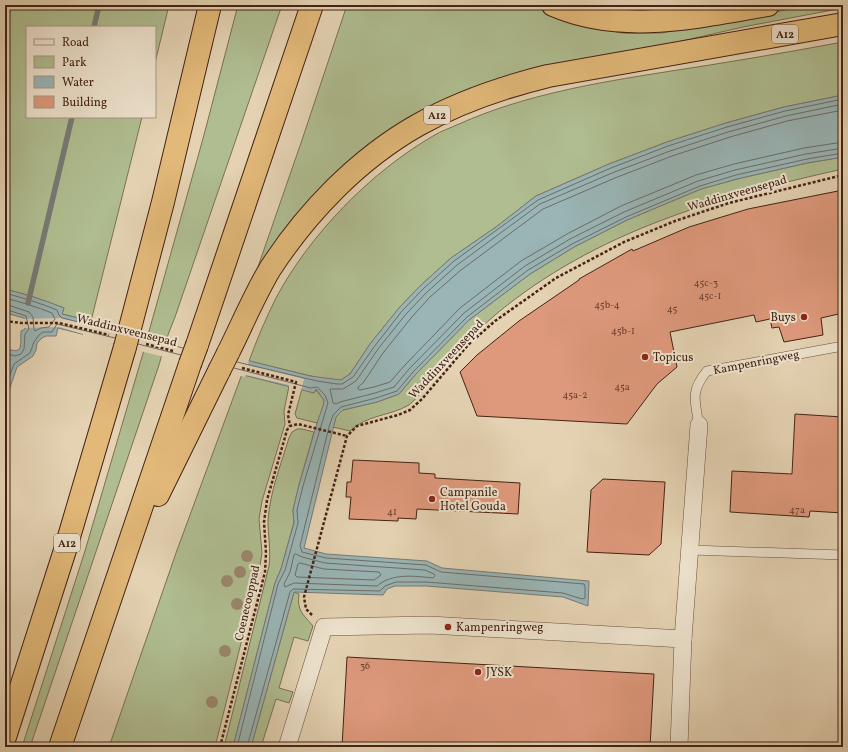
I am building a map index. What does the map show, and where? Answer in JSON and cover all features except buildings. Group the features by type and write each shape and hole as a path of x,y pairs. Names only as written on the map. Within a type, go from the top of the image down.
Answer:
{"highway":[{"name":"A12","path":"5,737 66,547 127,339 163,202 210,5"},
{"name":"A12","path":"60,747 119,573 187,353 312,5"},
{"path":"553,5 596,19 620,22 646,22 683,19 768,5"},
{"name":"A12","path":"119,573 227,363 252,302 269,270 307,219 330,194 365,162 386,146 418,125 444,112 484,95 522,82 548,76 843,24"}],"street":[{"name":"Kampenringweg","path":"679,747 683,639 699,424"},
{"path":"287,747 324,627 429,626 683,639"}],"lane":[{"name":"Kampenringweg","path":"699,424 695,402 695,390 699,380 707,371 843,346"},
{"path":"690,550 843,555"}],"path":[{"name":"Waddinxveensepad","path":"347,436 357,426 398,415 410,410 422,399 468,345 495,321 556,278 617,245 675,220 729,203 843,176"},
{"name":"Waddinxveensepad","path":"5,321 21,323 59,322 187,353"},
{"path":"227,363 296,382 288,415 290,426 298,424 347,436 304,597"},
{"name":"Coenecooppad","path":"220,747 265,572 266,553 264,522 267,500 287,430 290,426"}],"green space":[{"path":"5,5 169,5 156,59 156,26 26,26 26,118 142,118 91,321 62,314 64,308 34,297 5,289"},
{"path":"238,5 282,5 166,340 148,335 204,135"},
{"path":"347,5 540,5 579,24 622,33 662,33 715,22 815,5 843,5 843,8 743,27 669,44 411,123 251,287"},
{"path":"843,42 843,95 784,107 726,123 667,142 609,164 536,196 496,227 451,258 420,286 399,308 370,344 350,374 341,380 319,378 249,361 276,298 290,274 324,228 365,186 410,151 436,134 509,105 560,91"},
{"path":"843,157 843,169 704,205 616,239 574,261 534,286 495,315 458,351 409,405 402,409 363,422 350,431 333,427 336,417 343,410 377,402 399,394 415,375 469,320 530,274 574,247 627,220 701,189 807,163"},
{"path":"144,350 162,354 159,365 30,747 22,747 85,551"},
{"path":"242,374 289,386 284,411 285,424 262,501 259,519 262,553 259,571 215,747 109,747 176,553"},
{"path":"302,389 314,393 316,390 324,400 323,409 317,423 297,418 295,414"},
{"path":"297,429 314,432 293,510 294,522 281,569 275,583 233,747 224,747 269,566 270,549 268,520 271,499 289,438 292,432"},
{"path":"294,592 299,594 301,612 313,626 308,641 294,637 279,688 293,692 289,703 276,699 261,747 251,747"}],"water":[{"path":"843,95 843,157 807,163 701,189 627,220 574,247 530,274 469,320 415,375 399,394 377,402 343,410 336,417 304,548 326,554 427,561 442,568 589,581 588,606 563,597 426,586 395,586 387,589 383,595 294,592 251,747 233,747 275,583 281,569 294,523 293,510 299,485 324,400 316,389 314,393 58,328 56,336 46,336 42,338 37,343 33,356 17,367 5,402 5,348 15,351 18,350 21,345 21,331 25,329 24,318 5,313 5,289 34,297 64,308 62,314 310,376 341,380 350,374 370,344 399,308 420,286 451,258 496,227 536,196 609,164 667,142 726,123 784,107"}],"pier":[{"path":"60,318 86,324 88,318 249,359 248,365 304,379 301,391 289,388 289,385 246,375 245,377 144,352 83,336 83,334 59,327 23,328 21,320"}],"waterway":[{"path":"5,25 9,5"},
{"path":"94,26 99,5"},
{"path":"28,303 72,118"}],"place":[{"name":"Buys","path":"804,317"},
{"name":"Topicus","path":"645,357"},
{"name":"Campanile Hotel Gouda","path":"432,499"},
{"name":"Kampenringweg","path":"448,627"},
{"name":"JYSK","path":"478,672"}]}
